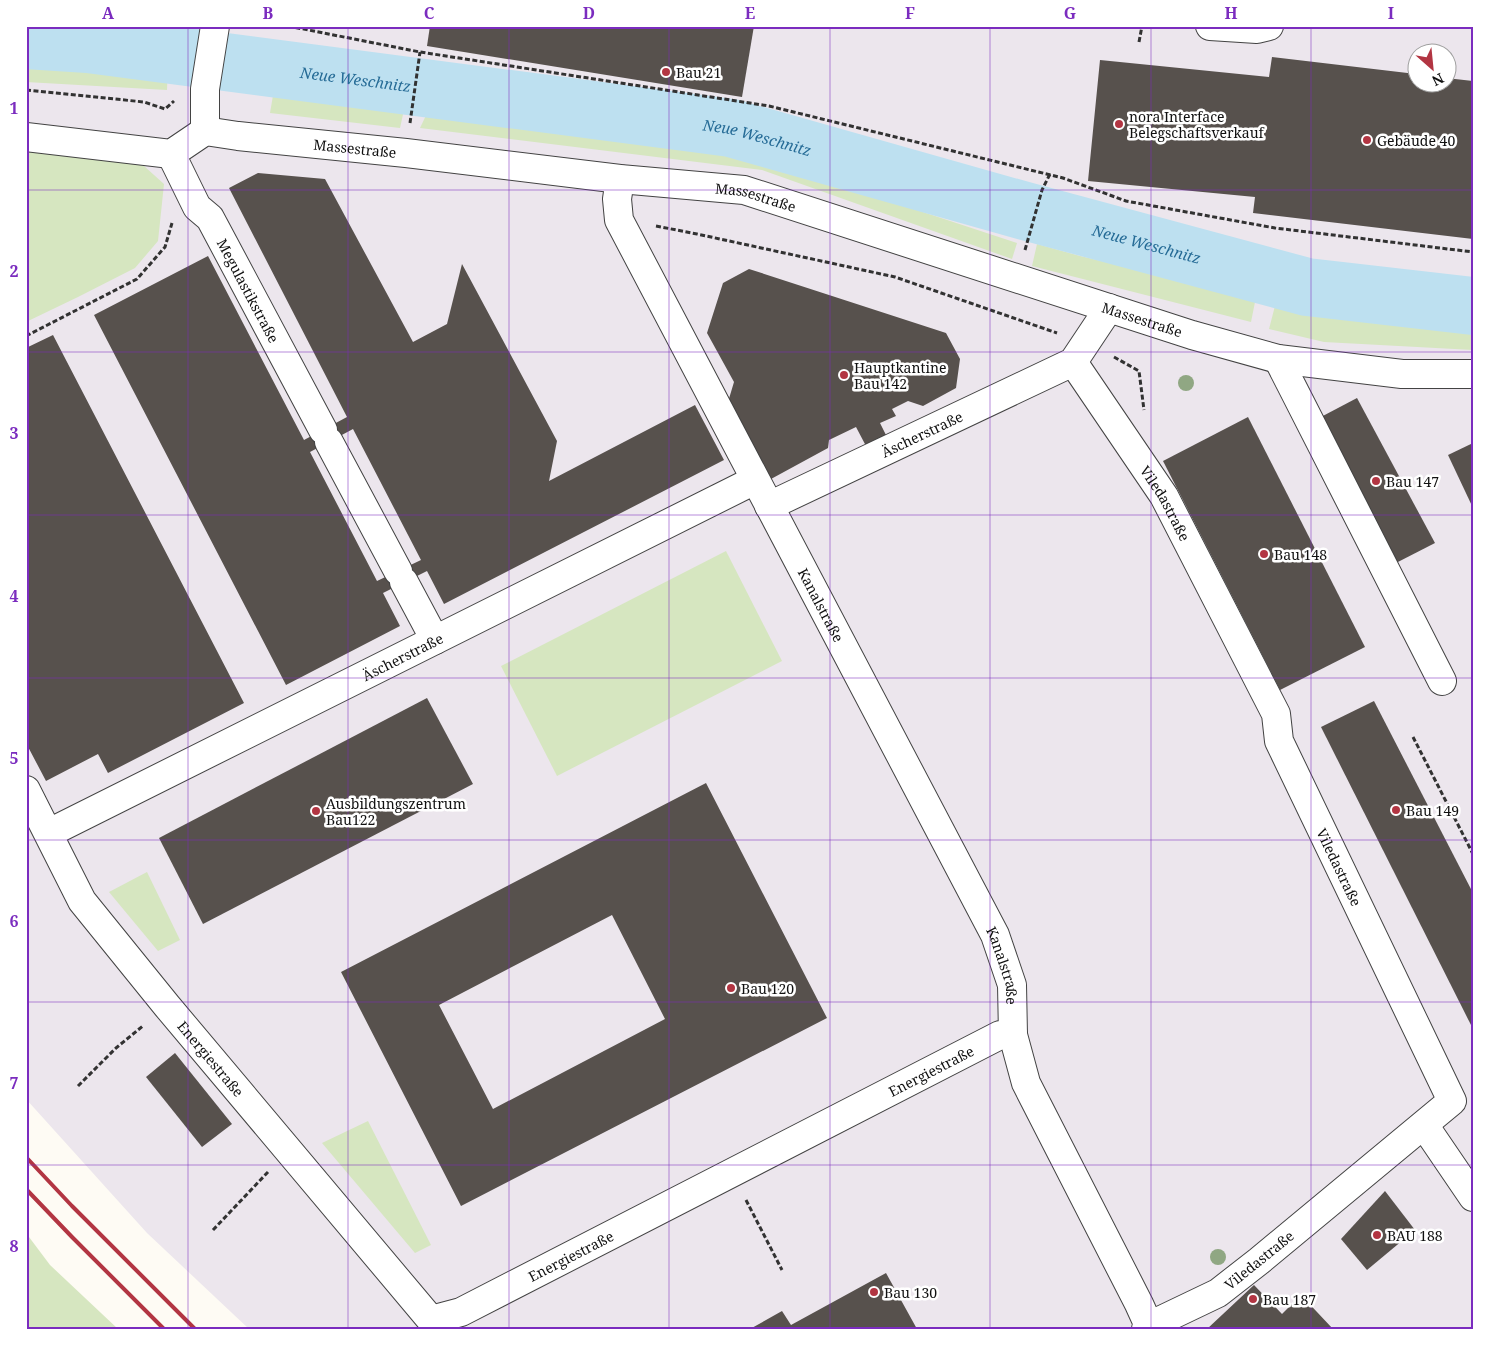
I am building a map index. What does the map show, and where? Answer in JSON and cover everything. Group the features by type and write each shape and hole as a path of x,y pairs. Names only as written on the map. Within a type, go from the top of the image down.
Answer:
{"lane":[{"path":"1210,26 1256,29 1269,26"},
{"path":"26,136 171,154 206,131 206,89 215,30"},
{"name":"Massestraße","path":"206,131 620,179 744,190 1192,335 1278,359 1402,374 1473,374"},
{"name":"Megulastikstraße","path":"171,154 197,207 210,218 435,640"},
{"name":"Kanalstraße","path":"620,179 617,199 619,220 996,935 1012,986 1013,1035"},
{"path":"1080,352 1109,308"},
{"name":"Äscherstraße","path":"769,506 1080,352"},
{"name":"Viledastraße","path":"1080,352 1164,496 1276,714 1279,741 1452,1101 1218,1293 1148,1327"},
{"path":"1278,359 1442,681"},
{"name":"Äscherstraße","path":"48,833 756,480"},
{"name":"Energiestraße","path":"26,790 82,901 289,1150 426,1324 461,1312 1000,1035 1013,1035"},
{"path":"1013,1035 1026,1083 1148,1327"},
{"path":"1424,1125 1473,1197"}],"path":[{"path":"288,26 420,52 769,106 1050,174 1126,201 1275,228 1473,252"},
{"path":"1138,42 1142,26"},
{"path":"413,107 420,52"},
{"path":"26,90 144,102 165,109 179,96"},
{"path":"1024,253 1042,190 1050,174"},
{"path":"26,336 137,279 165,247 173,218 197,207"},
{"path":"619,220 697,234 895,277 1038,327 1080,352 1139,370 1145,414"},
{"path":"1413,737 1473,854"},
{"path":"78,1086 116,1048 168,1006"},
{"path":"214,1230 289,1150"},
{"path":"732,1173 782,1270"}],"shaded area":[{"path":"26,26 1473,26 1473,1329 249,1329 147,1233 26,1099"}],"green space":[{"path":"26,51 168,63 167,90 26,82"},
{"path":"276,78 407,96 400,128 270,113"},
{"path":"430,107 762,159 1017,243 1012,259 762,170 420,128"},
{"path":"26,149 76,149 144,166 164,184 158,241 135,268 26,322"},
{"path":"1037,244 1080,256 1256,297 1251,322 1032,266"},
{"path":"1277,298 1381,318 1473,319 1473,350 1324,342 1269,329"},
{"path":"726,551 782,661 557,776 501,666"},
{"path":"147,872 180,940 158,951 109,892"},
{"path":"368,1121 431,1245 415,1253 322,1143"},
{"path":"26,1233 50,1265 118,1329 26,1329"}],"building":[{"name":"Bau 21","path":"430,26 754,26 742,97 427,46"},
{"name":"Gebäude 40","path":"1272,57 1406,73 1406,92 1456,92 1456,79 1473,81 1473,239 1253,213 1255,197 1088,181 1100,60 1269,77"},
{"path":"258,173 325,179 413,342 447,324 462,264 557,441 549,481 695,405 724,460 444,604 427,571 383,593 400,626 286,685 94,315 208,256 304,440 347,417 229,188","holes":["353,429 421,560 377,581 310,452"]},
{"name":"Hauptkantine Bau 142","path":"749,269 946,333 960,359 956,388 923,406 908,401 892,409 896,416 880,423 886,435 866,446 856,427 829,440 828,448 771,479 728,402 734,382 707,333 723,283"},
{"path":"53,335 244,703 108,773 98,754 46,781 26,743 26,348"},
{"name":"Bau 147","path":"1357,398 1435,543 1394,564 1319,418"},
{"name":"Bau 148","path":"1248,417 1365,647 1280,690 1163,461"},
{"path":"1473,443 1473,508 1448,455"},
{"name":"Ausbildungszentrum Bau122","path":"427,698 473,784 203,924 159,838"},
{"name":"Bau 149","path":"1374,701 1473,893 1473,1029 1321,727"},
{"name":"Bau 120","path":"706,783 827,1018 461,1206 341,972","holes":["612,915 665,1019 493,1109 439,1005"]},
{"path":"175,1053 232,1124 202,1147 146,1077"},
{"name":"BAU 188","path":"1385,1191 1415,1230 1367,1270 1341,1239"},
{"name":"Bau 130","path":"886,1273 917,1329 750,1329 782,1311 791,1325"},
{"name":"Bau 187","path":"1254,1285 1282,1314 1301,1295 1333,1329 1207,1329"}],"waterway":[{"name":"Neue Weschnitz","path":"26,40 88,44 731,128 1025,211 1307,287 1473,306"}],"railway":[{"path":"26,1157 72,1206 195,1329"},
{"path":"26,1189 164,1329"}],"place":[{"name":"Bau 21","path":"666,72"},
{"name":"nora Interface Belegschaftsverkauf","path":"1119,124"},
{"name":"Gebäude 40","path":"1367,140"},
{"name":"Hauptkantine Bau 142","path":"844,375"},
{"name":"Bau 147","path":"1376,481"},
{"name":"Bau 148","path":"1264,554"},
{"name":"Bau 149","path":"1396,810"},
{"name":"Ausbildungszentrum Bau122","path":"316,811"},
{"name":"Bau 120","path":"731,988"},
{"name":"BAU 188","path":"1377,1235"},
{"name":"Bau 130","path":"874,1292"},
{"name":"Bau 187","path":"1253,1299"}]}
